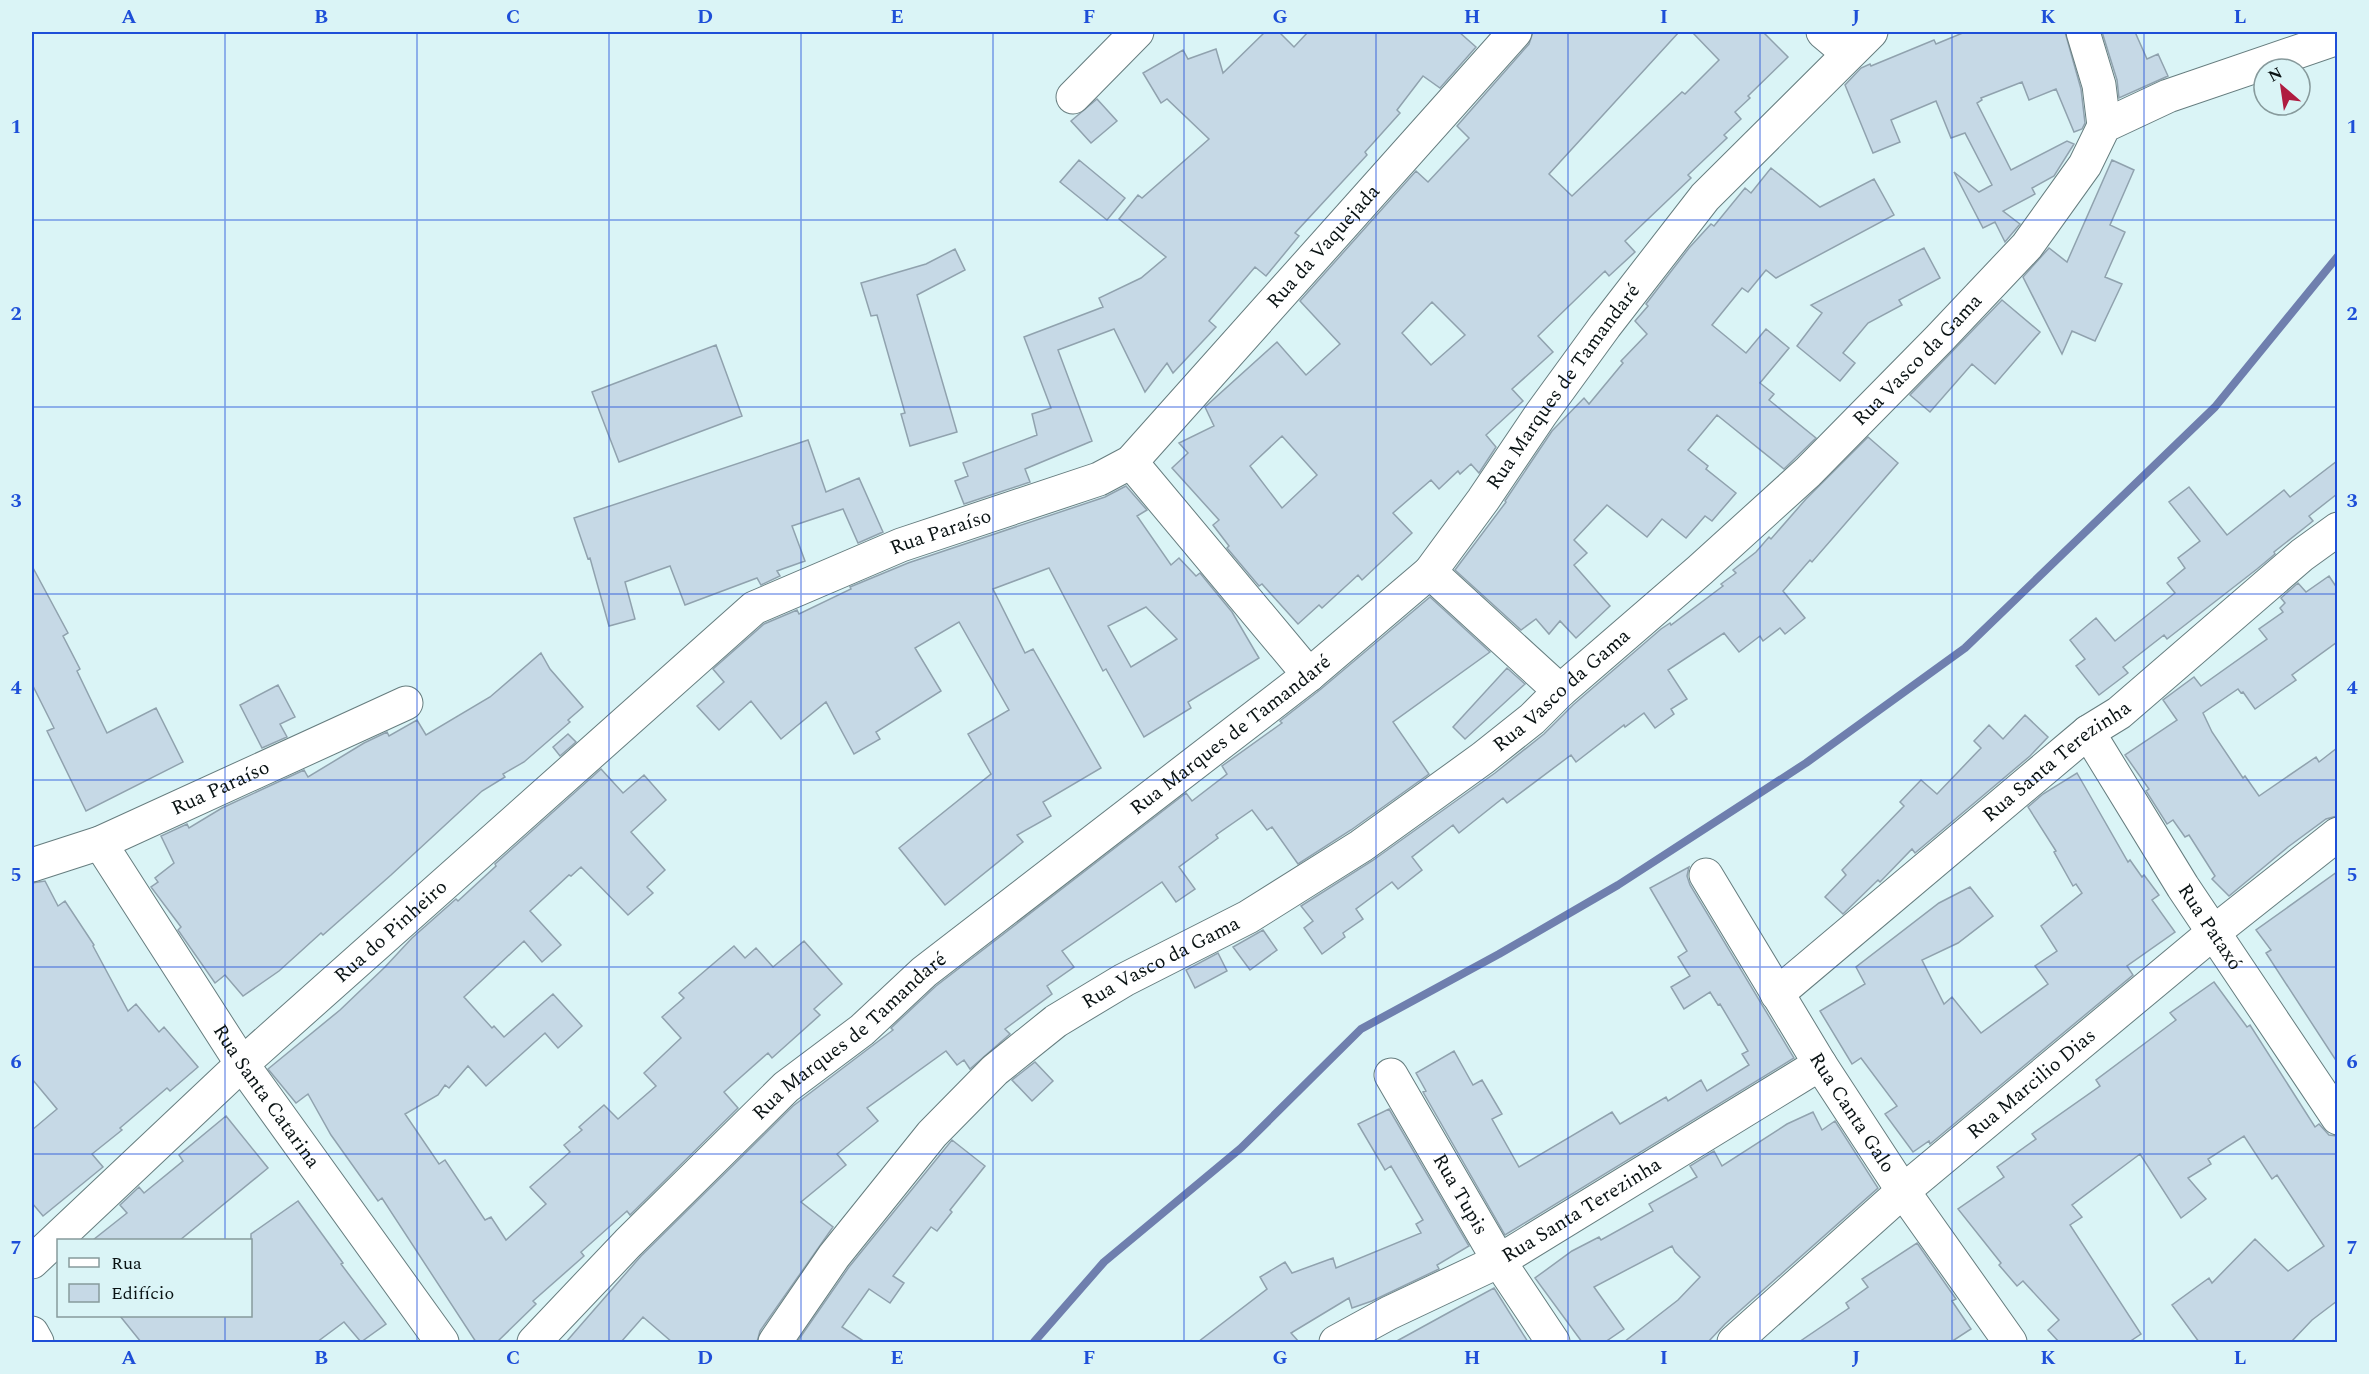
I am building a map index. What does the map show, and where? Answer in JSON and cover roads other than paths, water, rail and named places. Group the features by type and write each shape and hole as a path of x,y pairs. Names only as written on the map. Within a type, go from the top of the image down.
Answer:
{"street":[{"path":"1073,98 1137,32"},
{"name":"Rua da Vaquejada","path":"1131,462 1515,32"},
{"path":"1823,32 1859,42"},
{"path":"2083,32 2099,84 2104,126 2168,96 2337,38"},
{"name":"Rua Marques de Tamandaré","path":"534,1342 628,1243 786,1087 862,1030 924,972 1309,675 1430,572 1553,396 1705,197 1859,42"},
{"name":"Rua Vasco da Gama","path":"775,1342 834,1256 918,1151 995,1070 1056,1021 1124,980 1248,917 1361,846 1483,758 1532,719 1560,691 1701,570 1808,472 1940,339 2027,246 2085,165 2104,126"},
{"path":"1131,462 1309,675"},
{"name":"Rua Paraíso","path":"754,608 900,545 1099,479 1131,462"},
{"name":"Rua Santa Terezinha","path":"1777,994 2088,732 2119,713 2302,555 2337,529"},
{"path":"1430,572 1560,691"},
{"name":"Rua do Pinheiro","path":"32,1262 242,1064 754,608"},
{"name":"Rua Paraíso","path":"32,865 100,843 405,704"},
{"name":"Rua Pataxó","path":"2088,732 2182,886 2337,1118"},
{"name":"Rua Marcilio Dias","path":"1734,1342 1903,1191 2214,932 2337,834"},
{"name":"Rua Santa Catarina","path":"100,843 242,1064 442,1342"},
{"name":"Rua Canta Galo","path":"1706,875 1820,1064 1903,1191 2010,1342"},
{"name":"Rua Santa Terezinha","path":"1336,1342 1389,1313 1499,1261 1820,1064"},
{"name":"Rua Tupis","path":"1391,1075 1499,1261 1553,1342"},
{"path":"32,1333 37,1342"}],"waterway":[{"path":"1034,1342 1104,1262 1241,1148 1361,1029 1499,954 1618,885 1806,763 1965,648 2215,407 2338,256"}]}
